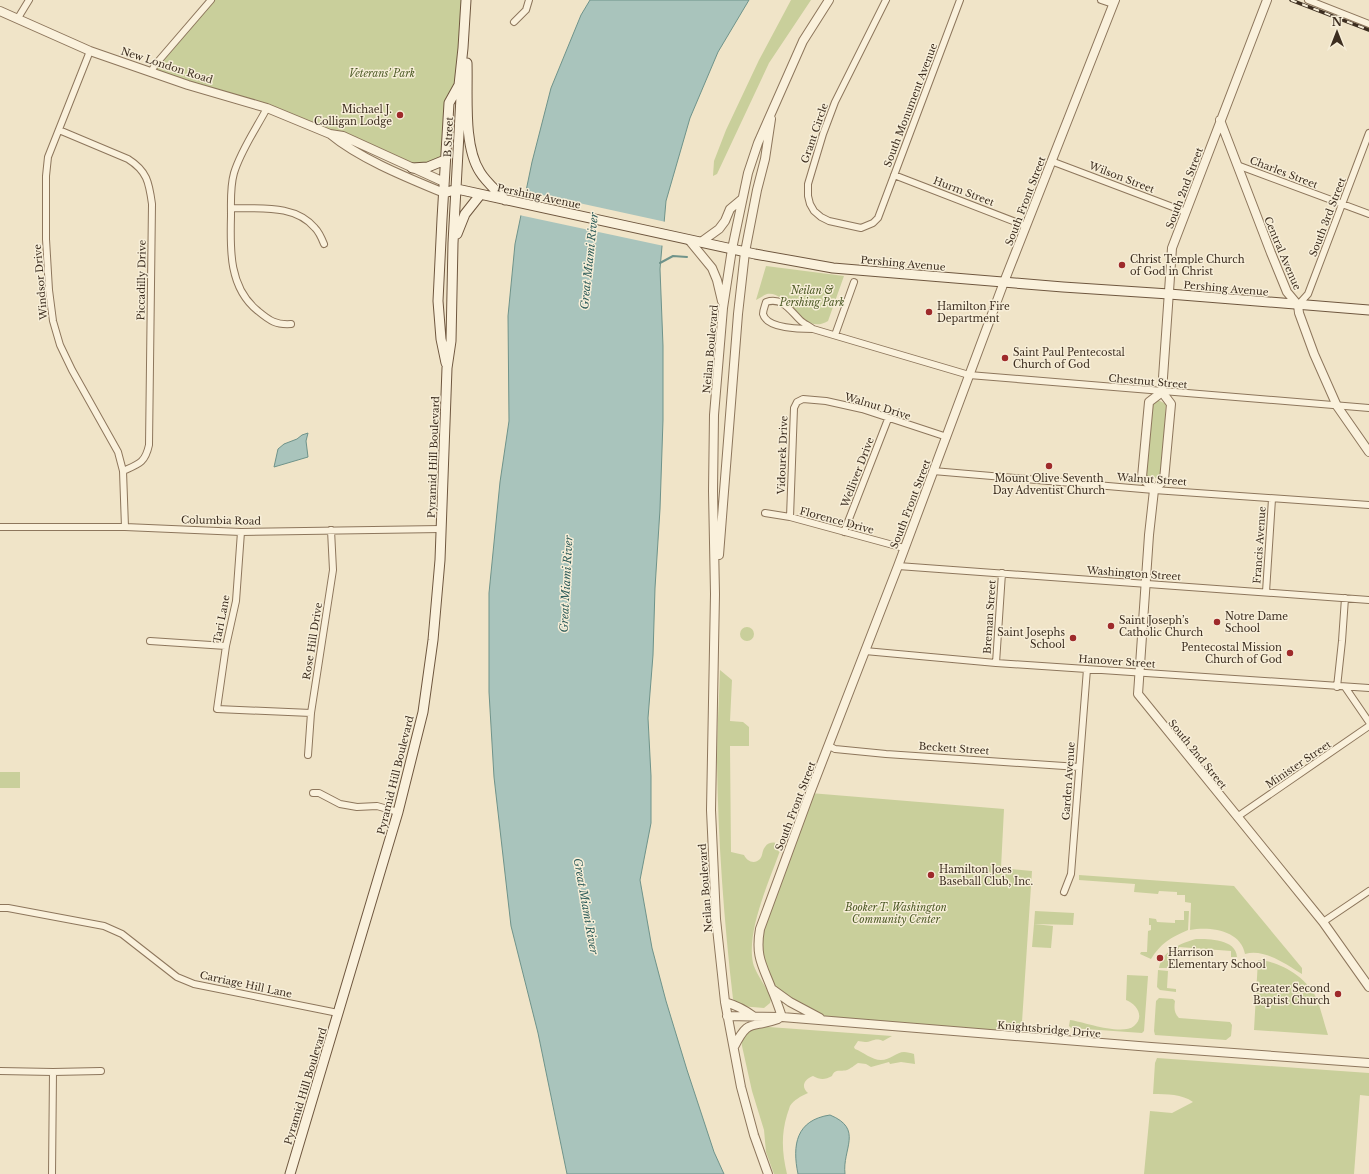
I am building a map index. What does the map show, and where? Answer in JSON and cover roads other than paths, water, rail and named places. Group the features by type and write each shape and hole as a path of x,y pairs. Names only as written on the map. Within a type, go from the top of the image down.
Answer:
{"main road":[{"name":"B Street","path":"456,189 462,97 460,85 466,0"},
{"path":"463,48 467,62 469,138 474,160 484,177 505,200"},
{"name":"B Street","path":"444,182 449,103 460,85"},
{"path":"412,168 428,167 445,160"},
{"name":"New London Road","path":"444,182 456,189"},
{"name":"Pyramid Hill Boulevard","path":"444,182 438,301 441,339 447,368"},
{"path":"444,193 456,189"},
{"name":"Pershing Avenue","path":"456,189 745,252 833,268 1369,310"},
{"name":"Pyramid Hill Boulevard","path":"290,1174 398,812 423,712 429,675 437,599 447,368 451,341 453,243 456,189"},
{"path":"453,243 465,214 480,195"}],"street":[{"path":"18,18 29,0"},
{"path":"150,72 211,0"},
{"path":"514,22 526,10 529,0"},
{"name":"Neilan Boulevard","path":"768,1174 754,1135 743,1094 727,1016 716,919 711,810 715,594 712,446 716,376 723,308 732,249 748,173 758,144 803,41 829,0"},
{"name":"Grant Circle","path":"878,218 873,223 861,228 829,221 814,211 810,204 808,184 823,134 835,102 886,0"},
{"name":"South Monument Avenue","path":"878,218 960,0"},
{"path":"1101,0 1114,2"},
{"name":"South 2nd Street","path":"1267,0 1172,248 1162,392 1171,404 1164,480 1154,490 1149,535 1138,694 1323,922 1369,987"},
{"path":"1308,0 1369,24"},
{"name":"South Front Street","path":"782,1017 758,954 760,929 810,793 898,566 1004,282 1114,2"},
{"name":"New London Road","path":"0,11 90,51 150,72 267,108 330,134 343,136 444,182"},
{"name":"Windsor Drive","path":"90,51 48,157 46,176 48,290 53,321 62,351 118,452 123,471 126,527"},
{"path":"267,108 240,157 231,185 230,249 235,276 243,295 254,308 266,318 279,324 291,324"},
{"name":"Neilan Boulevard","path":"715,594 724,501 738,314 745,252 756,190 770,135 772,112"},
{"name":"Central Avenue","path":"1220,120 1271,253 1287,292 1298,305 1299,313 1314,354 1337,406 1369,452"},
{"name":"Piccadilly Drive","path":"59,130 128,159 136,164 144,173 150,187 152,204 149,445 146,456 141,463 123,471"},
{"name":"South 3rd Street","path":"1298,305 1308,294 1369,133"},
{"name":"New London Road","path":"330,134 342,144 388,169 444,193"},
{"name":"Wilson Street","path":"1051,161 1186,212"},
{"name":"Charles Street","path":"1237,165 1369,214"},
{"name":"Hurm Street","path":"894,174 1026,226"},
{"path":"701,242 719,229 725,221 730,209 742,199"},
{"path":"231,208 276,210 290,212 303,217 316,229 324,244"},
{"path":"689,240 709,263 715,274 723,308"},
{"path":"835,335 854,282"},
{"name":"Chestnut Street","path":"813,329 801,321 781,302 774,299 766,302 763,311 764,316 768,321 786,327 813,329 835,335 969,376 1369,408"},
{"path":"1154,490 1142,477 1145,438 1149,402 1162,392"},
{"name":"Walnut Drive","path":"803,399 826,401 862,410 946,437"},
{"name":"Vidourek Drive","path":"790,517 794,408 797,402 803,399"},
{"name":"Welliver Drive","path":"844,532 888,419"},
{"name":"Walnut Street","path":"933,471 1154,490 1369,505"},
{"name":"Francis Avenue","path":"1266,592 1272,499"},
{"name":"Florence Drive","path":"765,513 790,517 904,548"},
{"name":"Columbia Road","path":"0,527 126,527 241,532 441,529"},
{"name":"Rose Hill Drive","path":"308,755 310,713 333,570 331,530"},
{"name":"Tari Lane","path":"241,532 236,601 226,646 218,709 310,713"},
{"name":"Washington Street","path":"898,566 1369,600"},
{"name":"Breman Street","path":"996,663 1002,573"},
{"path":"1337,687 1345,598"},
{"path":"150,641 226,646"},
{"name":"Hanover Street","path":"865,651 996,663 1345,688 1369,688"},
{"name":"Garden Avenue","path":"1064,892 1071,874 1087,669"},
{"path":"1345,688 1369,722"},
{"name":"Minister Street","path":"1237,817 1369,726"},
{"name":"Beckett Street","path":"829,746 835,749 886,754 1079,767"},
{"path":"313,793 319,793 340,804 357,807 377,806 398,812"},
{"path":"1323,922 1369,891"},
{"name":"Carriage Hill Lane","path":"0,908 8,908 104,926 122,934 177,977 194,984 338,1013"},
{"path":"772,989 790,1002 824,1020"},
{"path":"725,1002 747,1011 753,1016"},
{"name":"Knightsbridge Drive","path":"727,1016 782,1017 824,1020 1369,1063"},
{"path":"734,1048 740,1034 752,1024 768,1023 782,1017"},
{"path":"0,1071 101,1071"},
{"path":"52,1174 53,1072"}],"water":[{"name":"Great Miami River","path":"590,0 749,0 718,52 690,118 666,201 660,269 663,346 663,420 660,509 655,588 653,655 648,718 651,776 651,823 640,880 652,948 666,1001 714,1152 724,1174 567,1174 538,1033 511,926 494,777 489,692 489,593 500,482 509,421 508,316 515,244 532,162 551,88 581,15"},
{"path":"308,433 306,441 308,457 274,467 278,449 284,444"},
{"path":"830,1115 840,1121 849,1133 845,1174 798,1174 796,1153 799,1136 803,1128 810,1122"}],"waterway":[{"path":"660,263 673,256 687,257"}],"railway":[{"path":"1291,0 1369,30"}],"place":[{"name":"Michael J. Colligan Lodge","path":"400,115"},
{"name":"Christ Temple Church of God in Christ","path":"1122,265"},
{"name":"Hamilton Fire Department","path":"929,312"},
{"name":"Saint Paul Pentecostal Church of God","path":"1005,358"},
{"name":"Mount Olive Seventh Day Adventist Church","path":"1049,466"},
{"name":"Notre Dame School","path":"1217,622"},
{"name":"Saint Joseph’s Catholic Church","path":"1111,626"},
{"name":"Saint Josephs School","path":"1073,638"},
{"name":"Pentecostal Mission Church of God","path":"1290,653"},
{"name":"Hamilton Joes Baseball Club, Inc.","path":"931,875"},
{"name":"Harrison Elementary School","path":"1160,958"},
{"name":"Greater Second Baptist Church","path":"1338,994"}],"park label":[{"name":"Veterans’ Park","path":"382,73"},
{"name":"Neilan & Pershing Park","path":"812,296"},
{"name":"Booker T. Washington Community Center","path":"896,912"}]}
